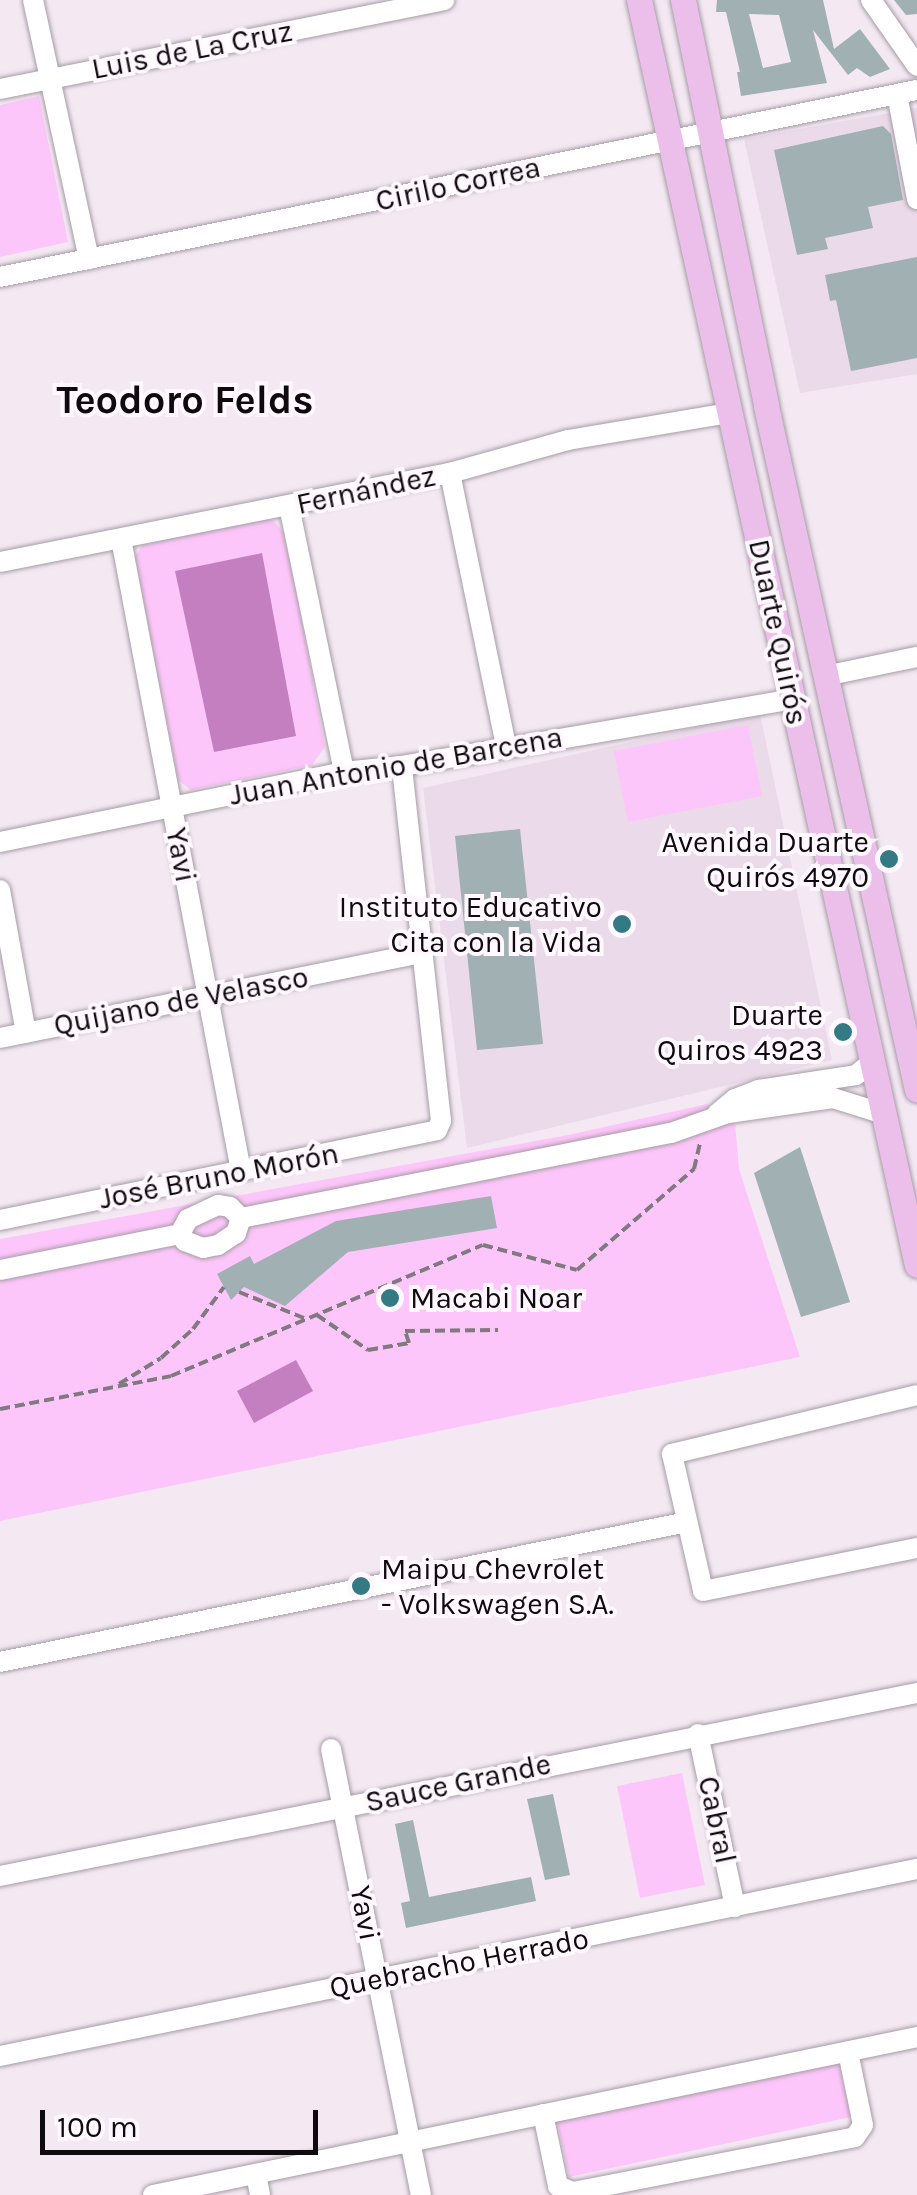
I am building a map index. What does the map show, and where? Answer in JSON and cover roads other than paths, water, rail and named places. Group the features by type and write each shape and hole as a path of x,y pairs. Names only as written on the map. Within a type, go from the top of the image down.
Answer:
{"main road":[{"name":"Duarte Quirós","path":"640,0 917,1265"},
{"name":"Duarte Quirós","path":"684,0 708,134 825,676 911,1030 917,1090"}],"street":[{"path":"34,0 89,259"},
{"name":"Luis de La Cruz","path":"0,89 444,0"},
{"path":"870,0 917,66"},
{"path":"907,92 917,199"},
{"name":"Cirilo Correa","path":"0,277 907,92"},
{"name":"Fernández","path":"0,562 450,473 568,440 730,413"},
{"path":"450,473 506,745"},
{"path":"290,506 344,772"},
{"name":"Yavi","path":"121,539 242,1172"},
{"path":"825,676 917,657"},
{"name":"Juan Antonio de Barcena","path":"0,842 344,772 402,766 793,698"},
{"path":"402,766 422,953"},
{"path":"0,890 26,1032"},
{"name":"Quijano de Velasco","path":"0,1038 422,953"},
{"name":"José Bruno Morón","path":"0,1220 437,1130 441,1121 422,953"},
{"path":"707,1119 735,1099 758,1090 856,1075 872,1062"},
{"path":"241,1218 671,1133 707,1119 824,1098 884,1114"},
{"path":"180,1234 188,1219 218,1205 230,1207 241,1218"},
{"path":"0,1270 180,1234 195,1246 218,1246 236,1233 241,1218"},
{"path":"917,1395 672,1454 702,1591 917,1548"},
{"path":"0,1662 687,1522"},
{"name":"Sauce Grande","path":"0,1876 917,1693"},
{"name":"Cabral","path":"698,1734 735,1907"},
{"name":"Yavi","path":"331,1749 421,2195"},
{"name":"Quebracho Herrado","path":"0,2056 917,1869"},
{"path":"152,2195 258,2184 412,2143 917,2036"},
{"path":"543,2114 558,2186 573,2192 854,2137 863,2124 848,2052"}],"place":[{"name":"Avenida Duarte Quirós 4970","path":"889,859"},
{"name":"Instituto Educativo Cita con la Vida","path":"622,924"},
{"name":"Duarte Quiros 4923","path":"843,1032"},
{"name":"Macabi Noar","path":"390,1298"},
{"name":"Maipu Chevrolet - Volkswagen S.A.","path":"361,1586"}],"district":[{"name":"Teodoro Felds","path":"185,400"}]}
